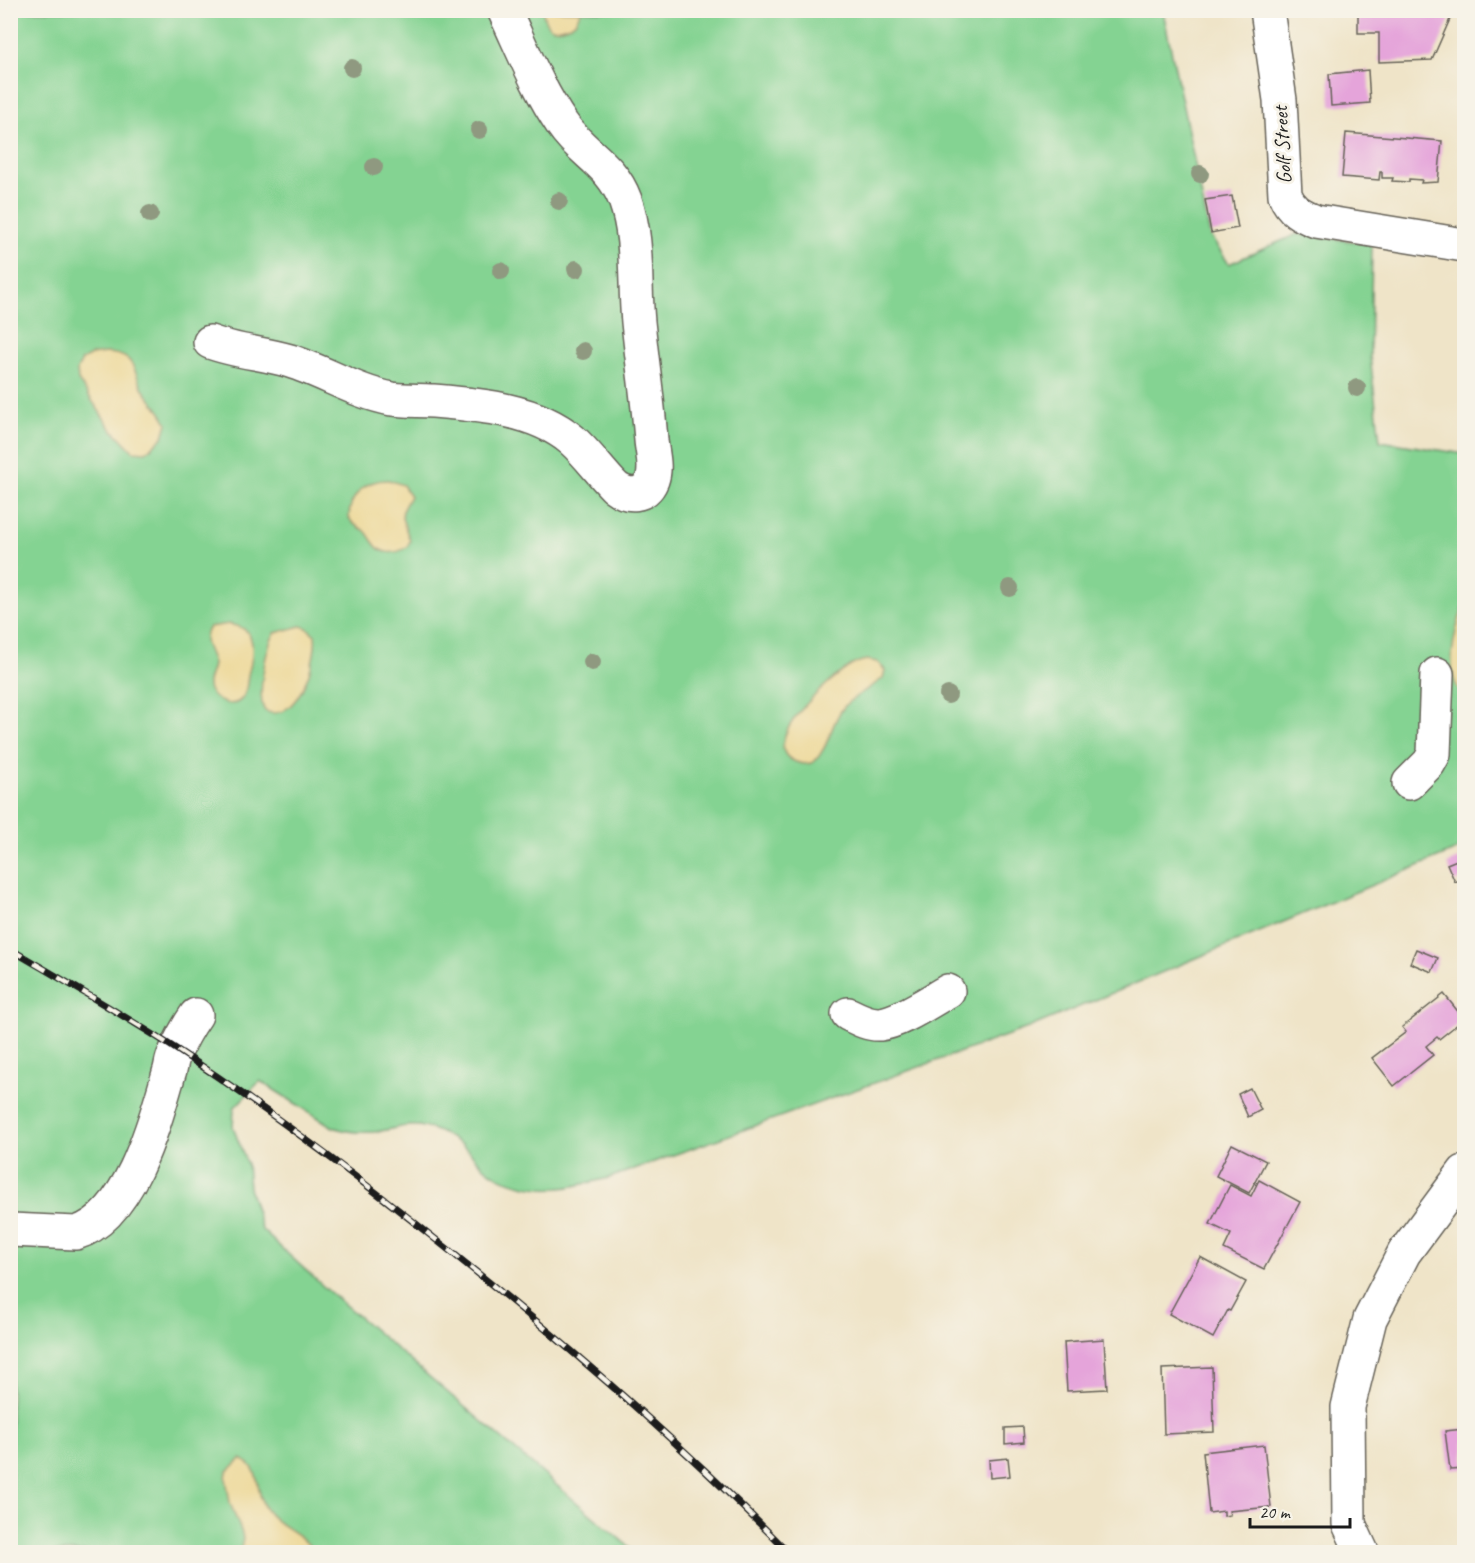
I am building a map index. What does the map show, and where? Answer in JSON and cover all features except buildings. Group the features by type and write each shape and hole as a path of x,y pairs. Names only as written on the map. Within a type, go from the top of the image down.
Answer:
{"street":[{"path":"210,342 223,347 289,361 358,391 394,399 433,401 525,415 571,439 622,493 639,494 649,485 654,466 654,455 637,314 632,234 626,202 607,168 576,142 552,108 504,10"},
{"name":"Golf Street","path":"1267,10 1280,100 1285,195 1289,204 1303,216 1316,221 1464,245"},
{"path":"1408,783 1429,763 1434,754 1437,674"},
{"path":"848,1014 870,1023 895,1019 948,991"},
{"path":"11,1230 76,1233 86,1230 108,1212 125,1189 135,1169 152,1127 172,1058 182,1036 196,1015"},
{"path":"1362,1552 1349,1524 1348,1407 1370,1320 1404,1253 1464,1172"}],"green space":[{"path":"11,11 1163,11 1210,236 1229,264 1297,234 1372,244 1370,356 1380,441 1464,454 1464,847 1028,1028 609,1178 572,1186 541,1188 522,1185 496,1176 458,1142 424,1127 405,1126 369,1132 338,1129 260,1081 234,1108 233,1127 247,1164 249,1188 262,1230 325,1288 635,1552 11,1552"}],"sand":[{"path":"543,10 581,11 575,22 554,28 547,23"},
{"path":"116,354 129,360 145,392 160,410 167,423 163,437 146,452 133,451 110,427 78,380 77,370 82,360 91,355"},
{"path":"389,480 403,485 410,496 403,509 402,518 410,541 407,547 393,552 384,551 376,546 365,531 349,518 352,502 360,490 373,482"},
{"path":"1464,606 1464,696 1453,677 1452,652"},
{"path":"229,624 247,632 252,643 251,663 244,695 239,701 230,704 215,698 209,690 208,683 213,663 205,641 209,627"},
{"path":"301,626 315,635 313,659 304,687 287,708 277,713 265,711 262,704 262,684 272,640 275,633"},
{"path":"867,660 877,662 885,670 883,678 845,706 837,717 823,750 814,762 803,764 792,760 784,751 784,739 800,712 837,675 854,664"},
{"path":"241,1459 248,1463 256,1475 263,1505 267,1511 278,1522 304,1540 313,1552 240,1552 242,1533 230,1503 226,1478 227,1472"}],"railway":[{"path":"10,949 176,1049 253,1101 366,1184 596,1372 675,1442 788,1552"}]}
